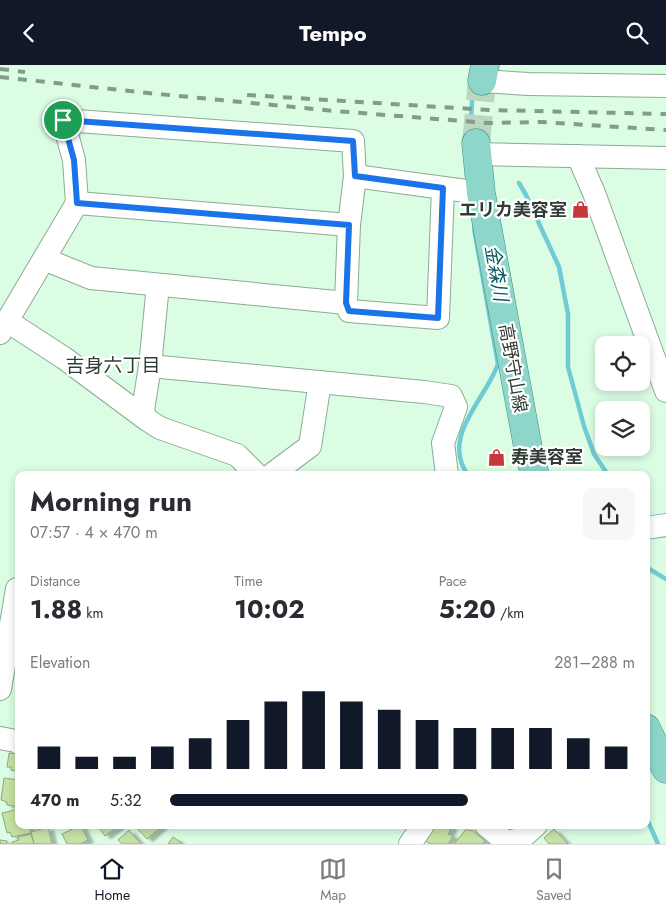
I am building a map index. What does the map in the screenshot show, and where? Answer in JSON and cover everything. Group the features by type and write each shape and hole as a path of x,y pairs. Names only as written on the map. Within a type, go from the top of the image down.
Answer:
{"main road":[{"name":"高野守山線","path":"477,148 466,191 534,471"},
{"path":"650,736 666,769"}],"street":[{"path":"483,73 528,84 666,87"},
{"path":"253,471 237,455 160,427 146,419 64,358 4,327 77,203 74,160 63,120 353,141 355,176 349,225 346,303 349,311 438,318 466,191 355,176"},
{"path":"477,148 578,156 666,158"},
{"path":"578,156 594,193 666,391"},
{"path":"77,203 349,225"},
{"path":"44,259 91,279 346,303"},
{"path":"146,419 143,410 150,366 158,285"},
{"path":"150,366 451,396 456,407 443,443 446,471"},
{"path":"276,471 310,446 320,382"},
{"path":"650,527 666,525"},
{"path":"0,689 12,589"},
{"path":"0,738 15,741"},
{"path":"491,829 506,842 516,842 531,829"}],"building":[{"path":"9,753 15,754 15,770 11,770 11,767 7,767"},
{"path":"4,778 15,779 15,806 7,805 7,802 1,800"},
{"path":"15,810 15,829 30,829 31,833 12,837 10,832 7,833 2,813"},
{"path":"48,829 52,844 34,844 31,832"},
{"path":"73,829 83,829 88,840 80,844 67,844 62,834"},
{"path":"100,829 115,829 105,836"},
{"path":"138,829 159,829 147,839"},
{"path":"431,829 451,829 448,834 453,836 448,844 431,844 425,841"},
{"path":"466,829 472,830 485,841 483,844 454,844"},
{"path":"554,829 568,844 549,844 544,838"},
{"path":"129,830 141,844 122,844 118,840"},
{"path":"31,834 34,844 12,844 12,842 19,840 18,837"},
{"path":"173,837 183,844 168,844"},
{"path":"0,840 7,841 7,844 0,844"}],"waterway":[{"name":"金森川","path":"470,136 473,86"},
{"path":"519,183 559,267 568,314 568,367 584,426 594,454 605,471"},
{"name":"金森川","path":"466,471 461,461 459,447 462,432 498,364 474,228"},
{"path":"650,569 666,579"},
{"name":"金森川","path":"650,826 658,844"}],"tunnel":[{"path":"476,143 482,81"}],"railway":[{"path":"0,69 25,72"},
{"path":"0,77 335,111 488,123 541,122 666,130"},
{"path":"247,95 489,110 666,114"}],"place":[{"name":"エリカ美容室","path":"581,210"},
{"name":"寿美容室","path":"497,457"}],"district":[{"name":"吉身六丁目","path":"113,365"}],"route":[{"path":"63,120 353,141 355,176 443,188 438,318 349,311 346,303 349,225 77,203 74,160 63,120"}]}
